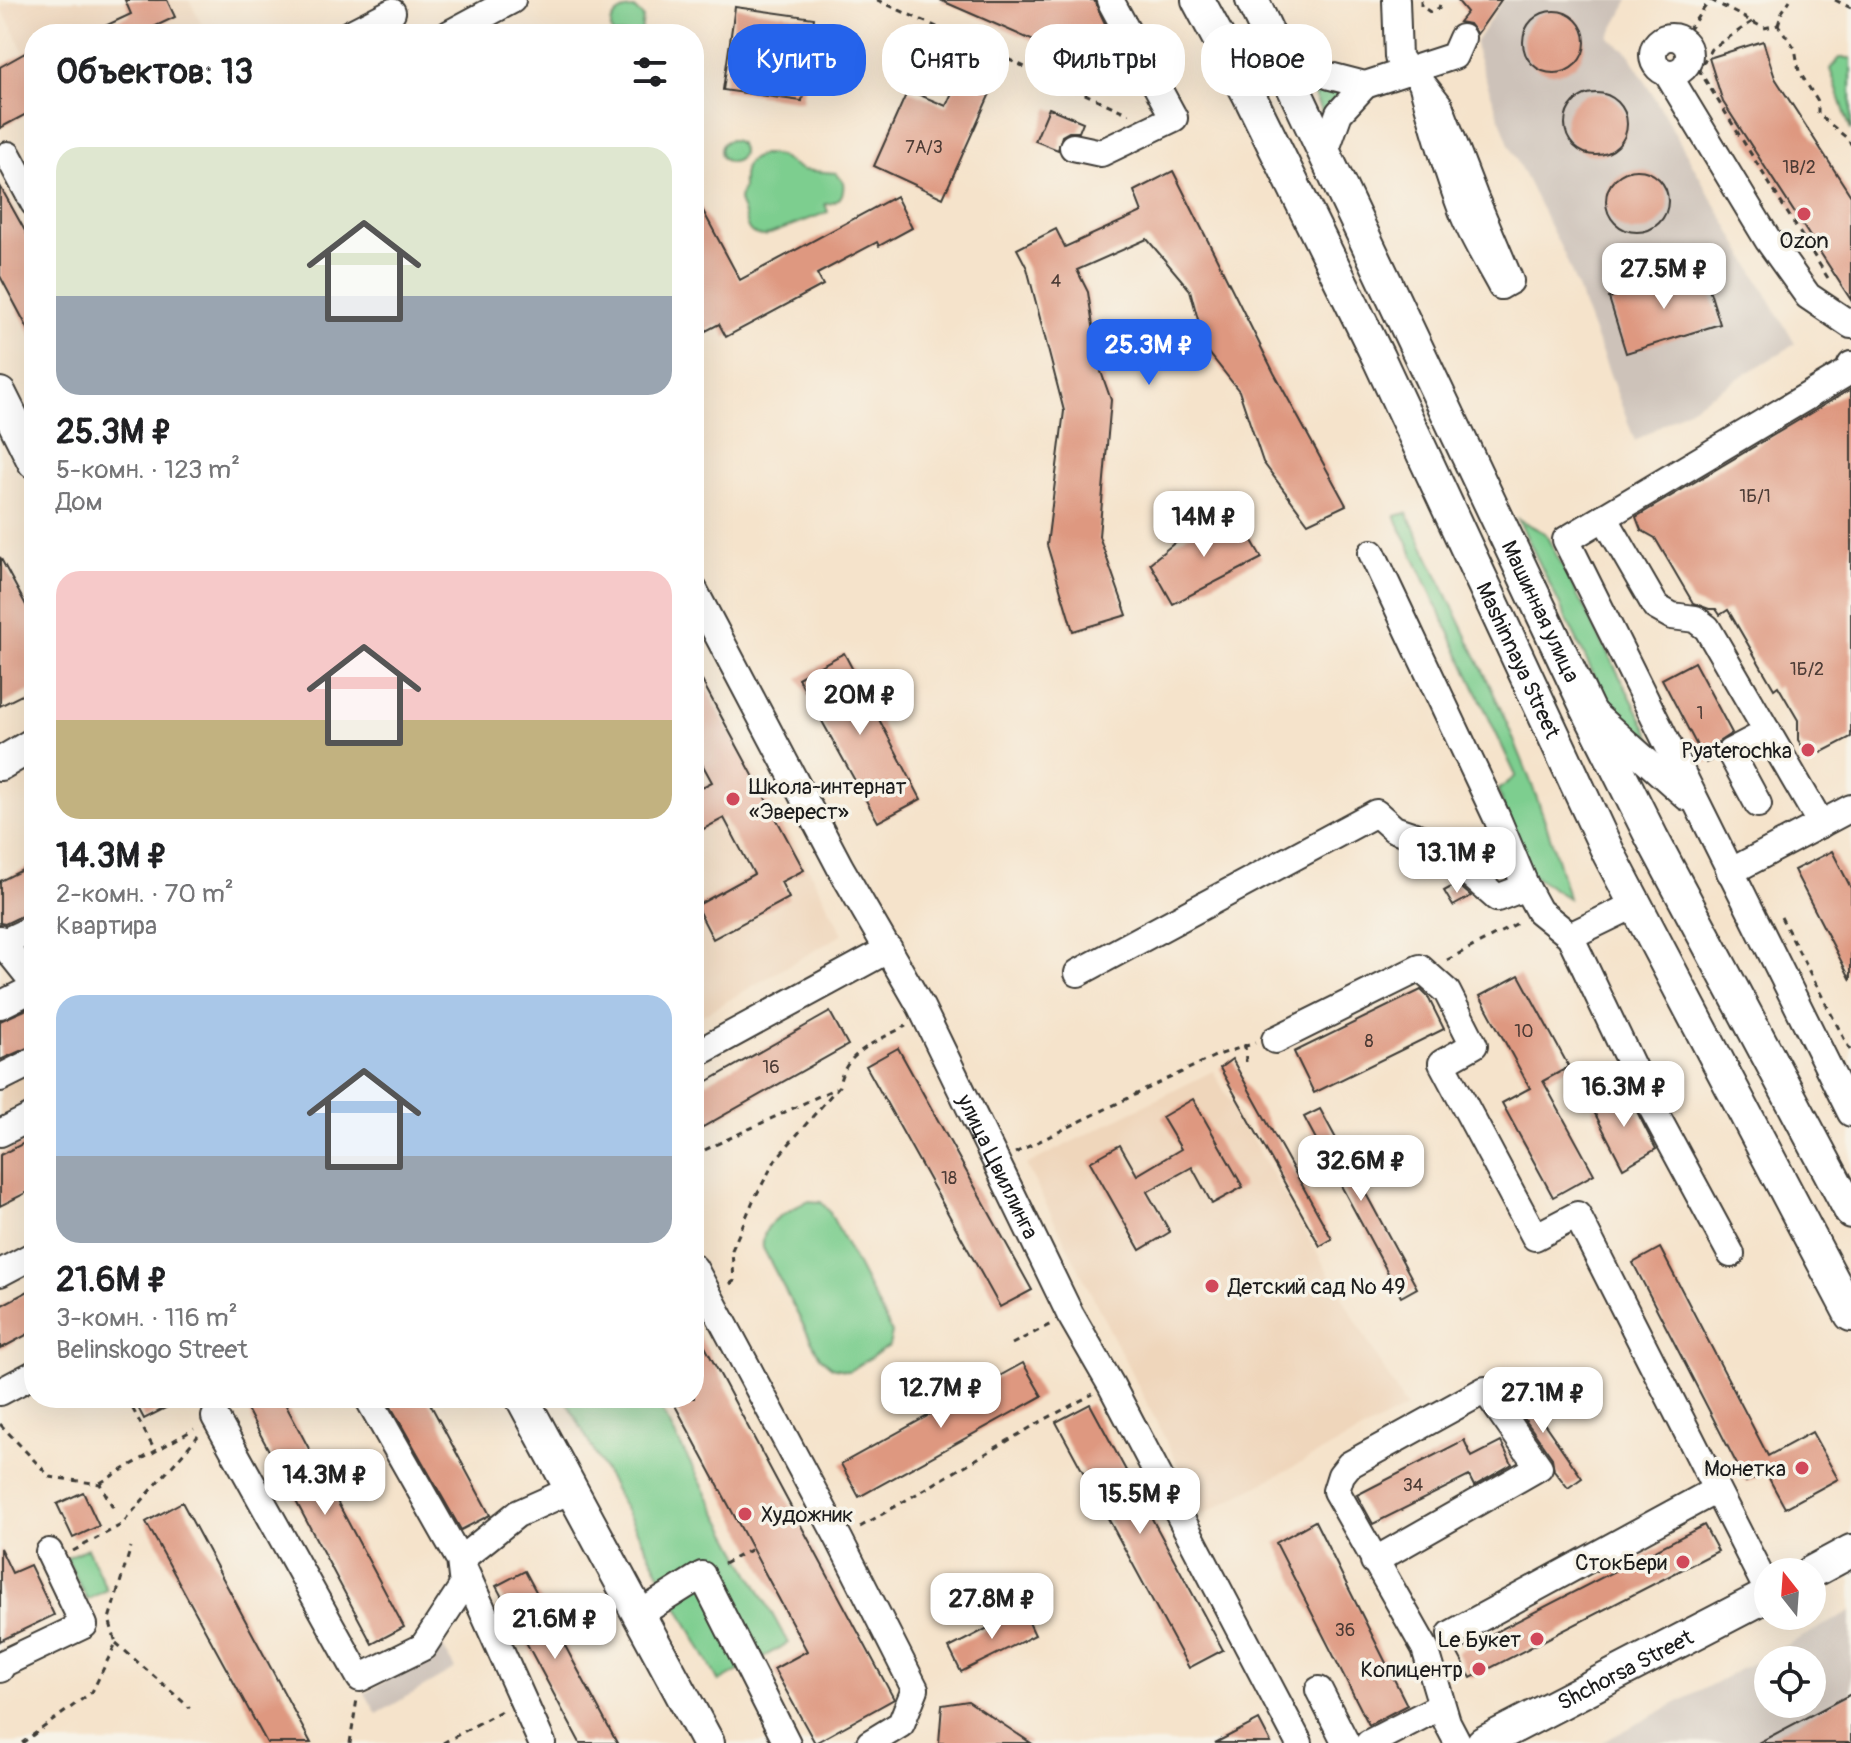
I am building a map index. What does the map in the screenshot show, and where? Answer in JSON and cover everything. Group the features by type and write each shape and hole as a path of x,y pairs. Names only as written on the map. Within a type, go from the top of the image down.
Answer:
{"main road":[{"name":"Mashinnaya Street","path":"1198,0 1228,53 1378,357 1609,854 1851,1315"},
{"name":"Машинная улица","path":"1252,0 1264,24"},
{"name":"Машинная улица","path":"1298,96 1587,708 1652,838 1851,1212"},
{"path":"11,409 24,439"},
{"path":"0,764 24,750"},
{"path":"527,1408 708,1743"},
{"path":"1826,1564 1851,1551"},
{"name":"Shchorsa Street","path":"1483,1743 1754,1600"}],"street":[{"path":"468,24 512,0"},
{"path":"1076,138 1101,153 1174,118 1110,0"},
{"path":"1396,0 1398,57 1416,74 1439,105 1510,281 1501,286 1464,214 1416,74"},
{"path":"372,24 393,15"},
{"path":"1332,77 1365,85 1416,74 1454,56 1462,38"},
{"path":"1681,40 1689,52 1686,66 1681,71 1667,73 1768,240 1808,296 1851,325"},
{"path":"1325,152 1339,113 1365,85"},
{"path":"8,155 24,185"},
{"path":"1849,1103 1730,872 1566,540 1850,370"},
{"path":"1604,517 1656,607 1672,616 1695,619 1707,628 1768,732 1841,820 1730,872"},
{"path":"1372,553 1491,804 1526,887 1539,911 1570,936 1650,1104 1731,1254"},
{"name":"улица Цвиллинга","path":"704,620 925,1015 1070,1314 1111,1385 1299,1743"},
{"path":"1587,708 1699,807"},
{"path":"1758,804 1730,752 1768,732"},
{"path":"1078,973 1376,813 1394,829 1435,843 1497,898 1526,887"},
{"path":"1570,936 1636,904"},
{"path":"24,932 1,941 24,972"},
{"path":"704,1050 889,949"},
{"path":"1275,1040 1420,968 1447,992 1474,1045 1442,1063 1535,1237 1577,1215 1754,1565"},
{"path":"0,1005 24,992"},
{"path":"0,1078 24,1066"},
{"path":"0,1133 24,1121"},
{"path":"0,1273 24,1260"},
{"path":"704,1286 915,1689 901,1724 870,1743"},
{"path":"0,1392 24,1379"},
{"path":"1374,1561 1539,1467 1485,1390 1349,1465 1341,1475 1336,1491 1374,1561 1428,1653 1432,1680 1458,1743"},
{"path":"374,1408 460,1560 542,1743"},
{"path":"215,1417 360,1678 423,1647 463,1586 460,1560"},
{"path":"460,1560 517,1514 571,1490"},
{"path":"1451,1634 1716,1490"},
{"path":"0,1669 0,1665 84,1625 51,1557"},
{"path":"638,1615 702,1575 787,1743"},
{"path":"1319,1690 1346,1743"},
{"path":"1369,1743 1441,1706"}],"path":[{"path":"877,0 1156,126"},
{"path":"1421,0 1421,6 1430,12 1439,8 1441,0"},
{"path":"1681,40 1711,0 1764,28 1778,25"},
{"path":"1778,25 1790,0"},
{"path":"1835,0 1851,8"},
{"path":"1752,22 1711,49 1699,70 1832,283"},
{"path":"1778,25 1795,48 1799,71 1818,102 1818,114 1851,145"},
{"path":"1420,968 1431,969 1539,911"},
{"path":"1780,915 1851,1052"},
{"path":"711,1299 734,1281 732,1250 753,1201 776,1159 839,1086 840,1078 857,1052 925,1015"},
{"path":"998,1161 1215,1056 1245,1044 1275,1040"},
{"path":"1245,1044 1246,1062"},
{"path":"704,1150 839,1086"},
{"path":"1012,1344 1070,1314"},
{"path":"839,1539 1040,1422 1111,1385"},
{"path":"132,1408 155,1451"},
{"path":"0,1424 50,1477 100,1484 215,1417"},
{"path":"51,1557 121,1525 215,1417"},
{"path":"100,1484 114,1509"},
{"path":"131,1547 109,1619 116,1643 190,1708"},
{"path":"702,1575 752,1549"},
{"path":"22,1743 92,1692 116,1643"},
{"path":"350,1743 360,1678"},
{"path":"443,1743 522,1700"}],"shaded area":[{"path":"15,0 189,0 202,24 24,24 24,52 1,7"},
{"path":"1503,0 1629,0 1609,37 1629,53 1795,344 1635,441 1565,256 1510,147 1477,55 1475,43"},
{"name":"Школа-интернат «Эверест»","path":"704,670 843,934 704,1014"},
{"path":"0,974 8,989 24,982 24,1107 0,1118"},
{"name":"Детский сад № 49","path":"1213,1071 1406,1408 1203,1514 1026,1165"},
{"path":"1851,1611 1851,1743 1601,1743 1754,1662 1754,1718 1826,1718 1826,1646 1785,1646 1815,1630 1826,1630 1826,1624"},
{"path":"443,1647 455,1669 377,1714 365,1693"}],"green space":[{"path":"635,9 643,17 642,24 611,24 616,15"},
{"path":"1840,58 1851,58 1851,131 1830,69"},
{"path":"1332,85 1349,89 1326,121 1314,96 1332,96"},
{"path":"727,140 735,140 742,151 735,162 727,162 720,155 720,147"},
{"path":"766,154 778,156 802,170 836,173 843,182 842,195 834,202 825,204 828,212 765,236 751,232 739,203 743,174 749,161"},
{"path":"1407,513 1518,749 1554,848 1568,898 1524,870 1498,790 1516,776 1395,516"},
{"path":"1518,519 1545,533 1667,767 1605,698"},
{"path":"807,1201 821,1202 829,1211 892,1333 889,1346 849,1371 832,1367 820,1357 763,1248 763,1239 770,1224"},
{"path":"570,1408 660,1408 788,1643 719,1682"},
{"path":"87,1548 107,1590 87,1600 66,1558"}],"building":[{"path":"125,0 167,0 175,17 160,24 110,24 131,14"},
{"path":"940,0 1094,0 1105,24 1025,24 1025,37 1009,30 1009,24 995,24"},
{"path":"1457,0 1501,0 1477,34 1469,24 1459,22 1467,12"},
{"path":"735,7 814,18 813,24 733,24"},
{"path":"1548,11 1560,11 1576,20 1583,30 1583,54 1576,64 1560,73 1548,73 1528,59 1523,48 1523,36 1537,16"},
{"path":"1763,41 1775,78 1851,196 1851,300 1723,102 1709,58"},
{"path":"24,54 24,115 0,128 0,67"},
{"path":"728,55 728,91 723,90"},
{"path":"1590,93 1602,93 1618,102 1625,112 1625,136 1618,146 1602,155 1590,155 1570,141 1565,130 1565,118 1579,98"},
{"path":"766,96 803,96 802,101"},
{"path":"905,96 922,96 946,106 951,96 989,96 943,198 874,166"},
{"path":"1049,108 1083,122 1079,132 1062,136 1058,150 1035,141"},
{"path":"1637,170 1649,172 1659,179 1666,189 1666,213 1659,223 1649,230 1637,232 1625,230 1615,223 1608,213 1606,201 1608,189 1615,179 1625,172"},
{"path":"1173,171 1274,373 1346,505 1308,523 1263,462 1239,391 1206,349 1190,290 1147,239 1077,270 1088,292 1099,366 1111,400 1099,536 1127,615 1073,631 1047,545 1064,411 1027,268 1017,249 1056,229 1065,247 1142,212 1134,191"},
{"path":"0,186 24,229 24,321 0,276"},
{"path":"896,196 912,228 879,246 877,242 817,274 823,285 726,337 719,324 704,332 704,213 740,280"},
{"path":"1703,269 1720,324 1626,353 1609,298"},
{"path":"1851,389 1851,737 1822,752 1815,752 1802,746 1798,740 1798,720 1778,686 1774,689 1728,610 1720,615 1716,609 1693,603 1655,538 1641,530 1636,517"},
{"path":"1240,520 1262,558 1173,604 1150,563 1178,540 1198,530"},
{"path":"0,557 24,601 24,694 0,706"},
{"path":"844,653 921,799 878,822 798,678"},
{"path":"1694,662 1732,733 1717,743 1714,751 1716,758 1706,763 1662,679"},
{"path":"704,685 804,870 781,882 789,898 713,939 704,922 704,902 754,874 724,818 704,829 704,786 712,782 704,767"},
{"path":"1832,851 1851,888 1851,980 1794,870"},
{"path":"24,869 24,915 5,924 0,923 0,881"},
{"path":"1457,884 1471,896 1453,906 1444,891"},
{"path":"1519,975 1569,1067 1543,1081 1594,1174 1553,1197 1502,1103 1530,1088 1480,996"},
{"path":"1421,990 1428,997 1444,1029 1314,1093 1294,1052"},
{"path":"24,1010 24,1049 0,1060 0,1021"},
{"path":"830,1012 848,1045 704,1126 704,1083"},
{"path":"898,1048 1032,1290 1000,1307 866,1066"},
{"path":"1232,1059 1332,1239 1320,1246 1220,1068"},
{"path":"1626,1090 1656,1149 1623,1168 1592,1108"},
{"path":"1193,1099 1243,1187 1212,1204 1192,1167 1147,1192 1170,1232 1140,1250 1090,1162 1120,1145 1137,1175 1181,1149 1162,1117"},
{"path":"1320,1109 1417,1288 1401,1297 1304,1117"},
{"path":"24,1143 24,1194 0,1206 0,1155"},
{"path":"1660,1248 1768,1456 1812,1432 1838,1479 1785,1508 1766,1473 1746,1482 1633,1263"},
{"path":"24,1293 24,1336 0,1349 0,1306"},
{"path":"704,1345 894,1699 815,1743 774,1669 807,1651 676,1408 704,1408"},
{"path":"1023,1363 1042,1396 859,1497 841,1464"},
{"path":"1514,1380 1582,1478 1568,1488 1554,1470 1552,1458 1502,1387"},
{"path":"1090,1404 1223,1650 1189,1668 1056,1422"},
{"path":"138,1408 165,1408 144,1419"},
{"path":"246,1408 287,1408 404,1627 372,1644"},
{"path":"392,1408 432,1408 490,1515 461,1530"},
{"path":"1464,1440 1472,1457 1501,1442 1512,1464 1474,1486 1469,1476 1373,1524 1357,1495"},
{"path":"83,1492 99,1526 73,1538 57,1504"},
{"path":"182,1502 311,1743 267,1743 146,1522"},
{"path":"1315,1521 1407,1705 1369,1725 1276,1543"},
{"path":"1704,1525 1718,1551 1471,1678 1457,1652"},
{"path":"0,1548 12,1573 30,1565 54,1615 0,1641"},
{"path":"525,1571 617,1743 580,1743 496,1586"},
{"path":"1023,1610 1035,1635 961,1672 949,1648"},
{"path":"1851,1694 1851,1743 1758,1743 1805,1718 1826,1718 1826,1707"},
{"path":"968,1701 1031,1743 939,1743 942,1705"},
{"path":"1259,1720 1271,1743 1215,1743"}],"place":[{"name":"Ozon","path":"1804,214"},
{"name":"Pyaterochka","path":"1808,750"},
{"name":"Школа-интернат «Эверест»","path":"733,799"},
{"name":"Детский сад № 49","path":"1212,1286"},
{"name":"Монетка","path":"1802,1468"},
{"name":"Художник","path":"745,1514"},
{"name":"СтокБери","path":"1683,1562"},
{"name":"Le Букет","path":"1537,1639"},
{"name":"Копицентр","path":"1479,1669"}]}
